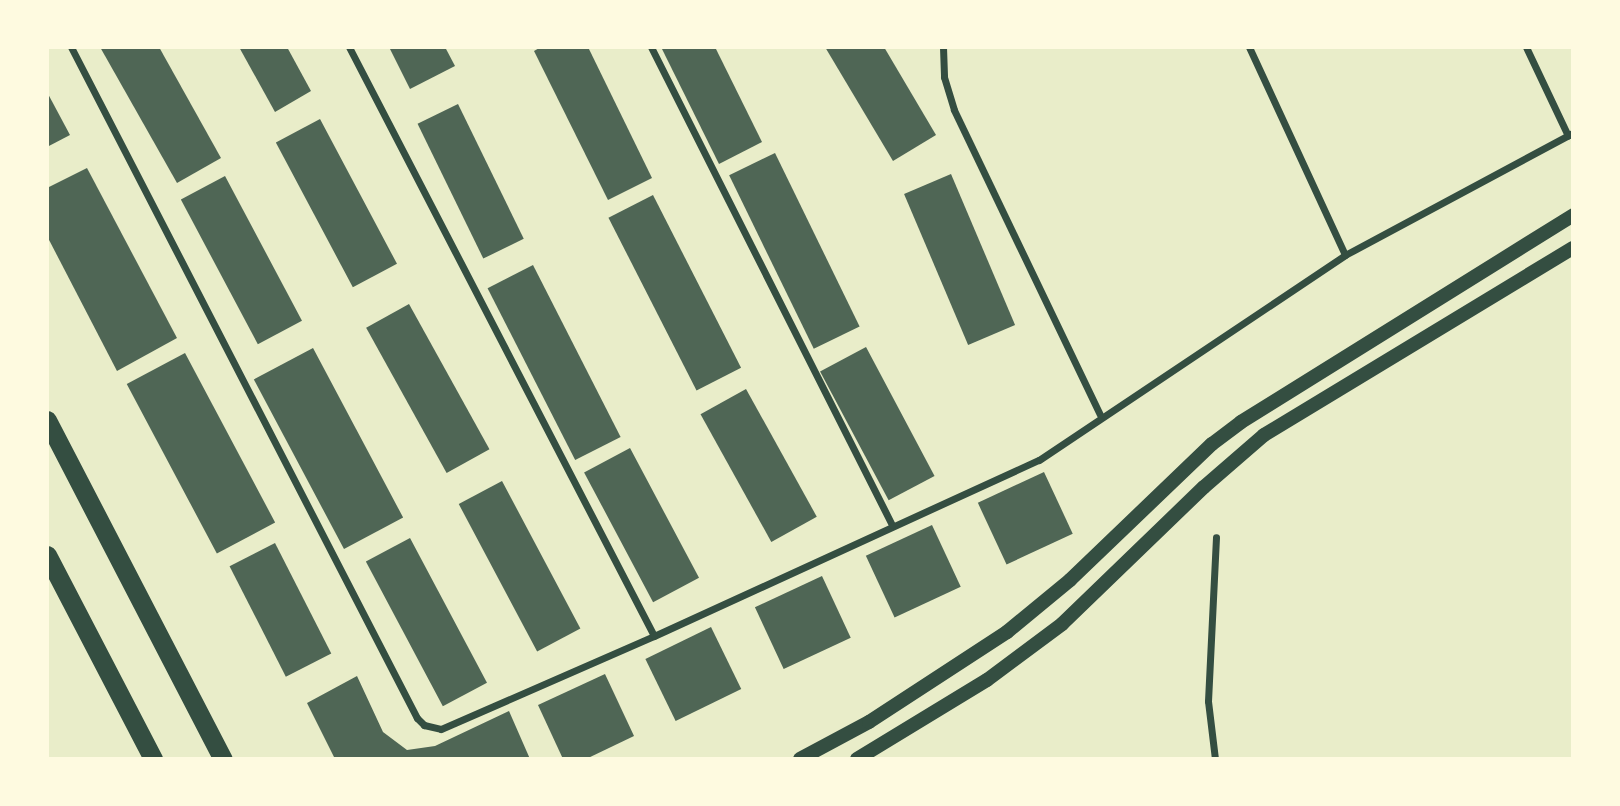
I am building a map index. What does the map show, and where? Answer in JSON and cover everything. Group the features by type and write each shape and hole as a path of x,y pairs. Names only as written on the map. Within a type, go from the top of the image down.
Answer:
{"highway":[{"path":"47,420 223,759"},
{"path":"47,555 153,759"}],"main road":[{"path":"800,759 869,722 1007,632 1070,580 1212,444 1241,422 1573,215"},
{"path":"857,759 987,680 1053,631 1116,575 1204,487 1264,435 1573,248"}],"street":[{"path":"71,47 417,718 432,728 449,728 1047,455 1070,441 1100,415 1345,254 1570,134 1526,47"},
{"path":"349,47 654,636"},
{"path":"651,47 891,526"},
{"path":"943,47 944,77 954,110 1100,415"},
{"path":"1249,47 1345,254"},
{"path":"1214,759 1208,701 1216,537"}],"building":[{"path":"100,47 159,47 221,158 177,183"},
{"path":"239,47 287,47 311,91 275,112"},
{"path":"389,47 445,47 455,66 410,89"},
{"path":"541,47 588,47 652,178 608,200 534,51"},
{"path":"661,47 715,47 762,142 719,164"},
{"path":"825,47 884,47 936,135 893,161"},
{"path":"47,92 70,135 47,147"},
{"path":"458,104 524,239 483,259 418,124"},
{"path":"320,119 397,264 353,287 276,142"},
{"path":"775,153 860,326 814,349 729,175"},
{"path":"87,168 177,338 117,371 47,236 47,188"},
{"path":"951,174 1015,325 968,345 904,194"},
{"path":"225,176 302,321 258,344 181,199"},
{"path":"653,195 741,368 697,391 608,218"},
{"path":"533,265 621,437 575,460 488,288"},
{"path":"409,304 489,449 447,473 366,328"},
{"path":"866,347 935,476 889,500 820,371"},
{"path":"313,348 403,518 344,549 254,379"},
{"path":"185,353 275,523 217,554 127,384"},
{"path":"746,389 817,517 771,542 701,414"},
{"path":"630,448 699,578 653,602 584,472"},
{"path":"1044,472 1073,534 1007,564 978,503"},
{"path":"502,481 580,628 537,651 459,504"},
{"path":"932,525 961,587 895,617 866,556"},
{"path":"410,538 487,683 443,706 366,561"},
{"path":"275,543 331,653 286,677 230,566"},
{"path":"822,576 851,638 784,669 755,607"},
{"path":"711,627 741,689 676,721 645,659"},
{"path":"605,674 634,736 586,759 563,759 538,705"},
{"path":"357,676 383,732 407,750 435,746 509,711 530,759 335,759 307,703"}]}
